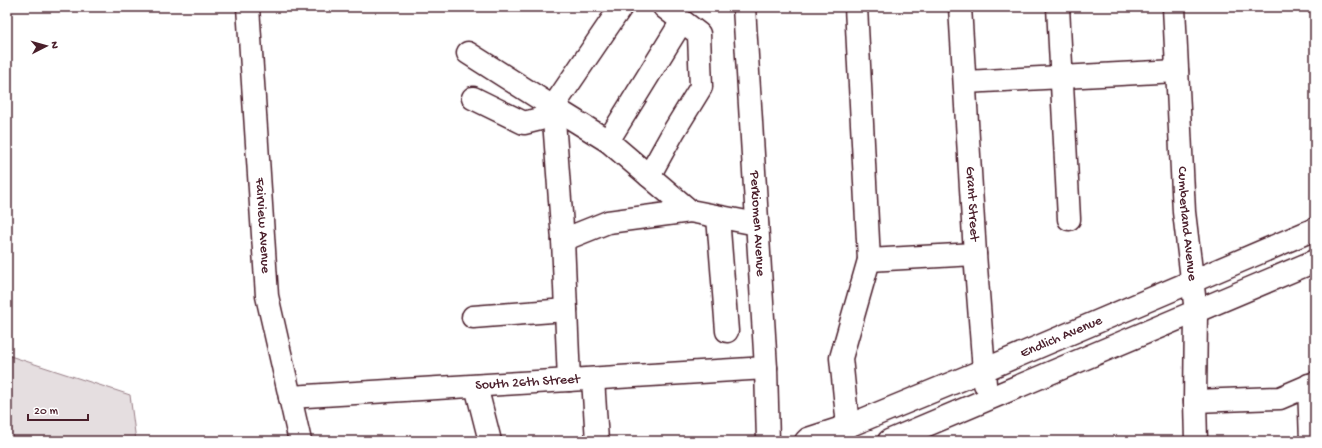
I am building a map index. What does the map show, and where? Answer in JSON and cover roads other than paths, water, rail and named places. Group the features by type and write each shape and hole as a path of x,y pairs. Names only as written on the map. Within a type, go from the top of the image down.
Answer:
{"street":[{"name":"Fairview Avenue","path":"248,7 267,296 300,441"},
{"path":"473,98 524,123 540,119 553,107 621,7"},
{"path":"648,176 701,87 699,34 664,7"},
{"name":"Perkiomen Avenue","path":"744,7 766,368 768,441"},
{"path":"848,426 841,358 869,260 856,7"},
{"name":"Grant Street","path":"960,7 975,254 986,399"},
{"path":"1058,7 1069,219"},
{"name":"Cumberland Avenue","path":"1174,7 1184,212 1196,312 1196,441"},
{"path":"608,141 682,21"},
{"path":"468,53 608,141 690,211"},
{"path":"965,82 1177,71"},
{"path":"553,107 563,240 569,380"},
{"path":"563,240 608,222 690,211 757,224"},
{"path":"718,217 727,331"},
{"name":"Endlich Avenue","path":"806,441 848,426 984,370 1315,228"},
{"path":"869,260 975,254"},
{"name":"Endlich Avenue","path":"889,441 1315,261"},
{"path":"472,317 566,310"},
{"name":"South 26th Street","path":"290,397 766,368"},
{"path":"593,379 597,441"},
{"path":"1195,402 1280,398 1312,384 1311,441"},
{"path":"476,386 490,441"}]}
